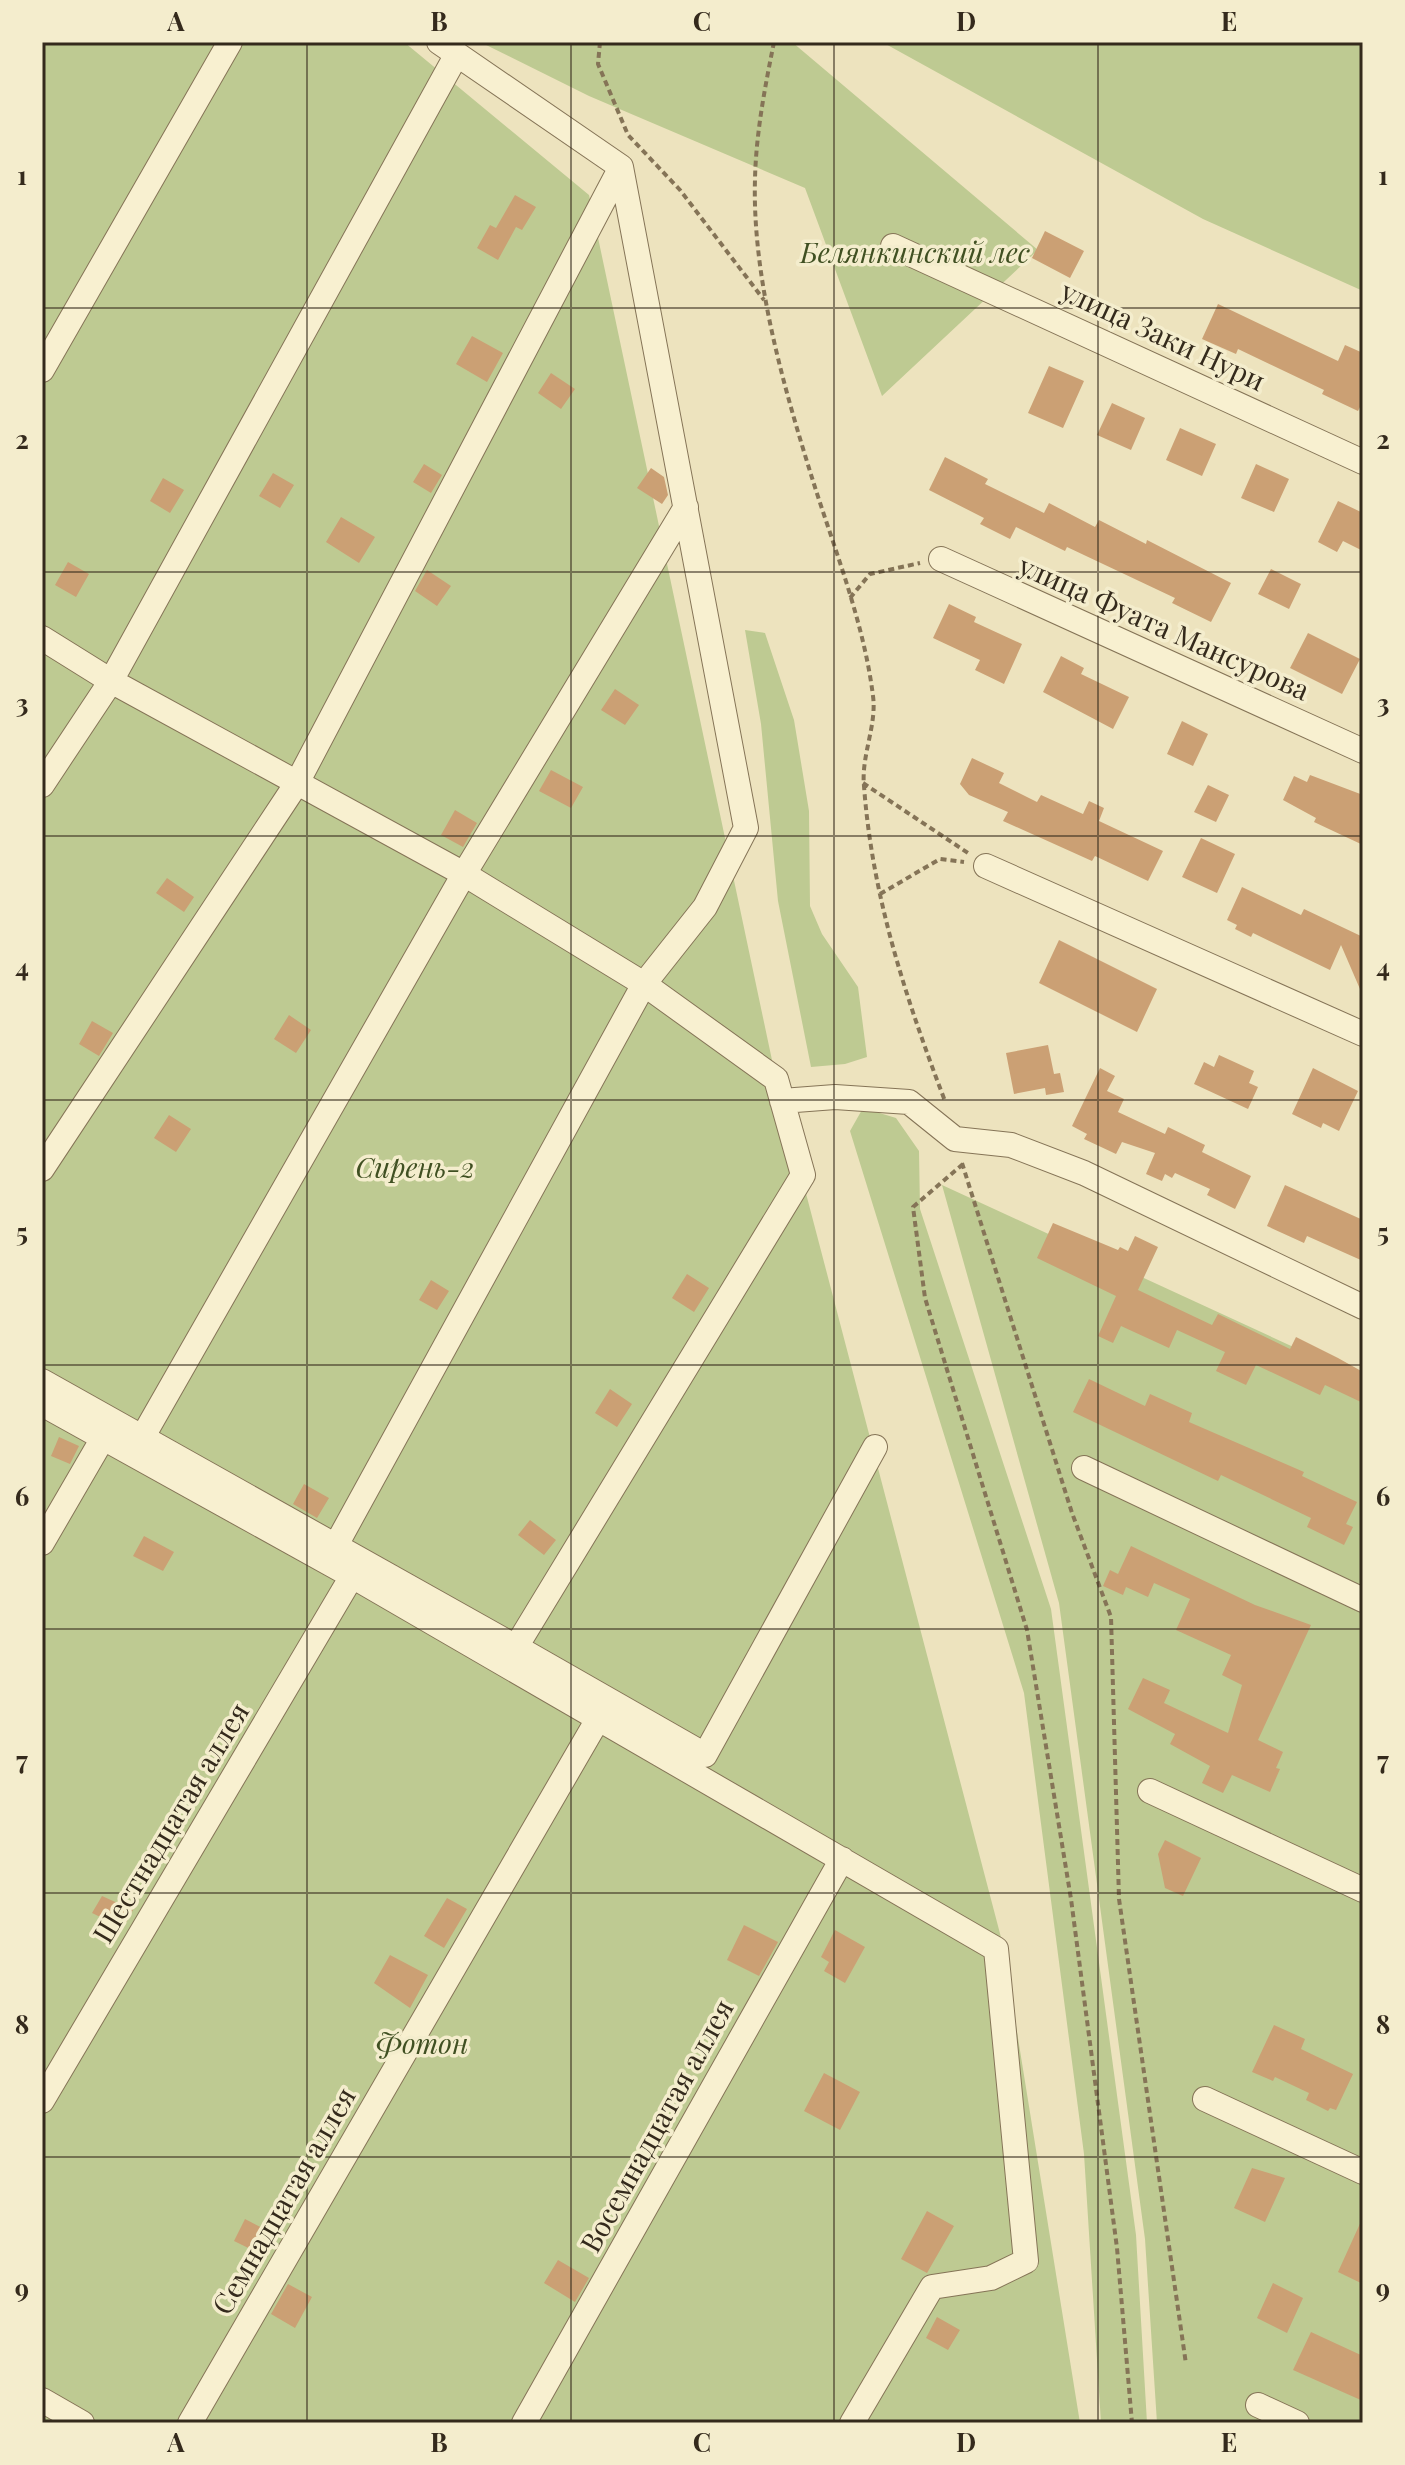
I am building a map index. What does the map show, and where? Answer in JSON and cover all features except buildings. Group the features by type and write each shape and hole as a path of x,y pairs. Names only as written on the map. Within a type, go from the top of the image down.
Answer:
{"street":[{"path":"42,370 230,42"},
{"path":"42,785 111,681 448,48 621,167 746,828 705,907 644,984 335,1547"},
{"path":"42,1169 297,783 621,167"},
{"name":"улица Заки Нури","path":"893,246 1363,462"},
{"path":"142,1438 464,874 686,507"},
{"name":"улица Фуата Мансурова","path":"941,559 1363,751"},
{"path":"42,638 111,681 464,874 644,984 776,1079 803,1175 516,1647"},
{"path":"986,866 1363,1034"},
{"path":"782,1101 835,1097 909,1102 955,1139 1011,1145 1084,1173 1363,1307"},
{"path":"42,1381 705,1755 875,1447"},
{"path":"42,1404 352,1576 996,1949 1026,2261 991,2278 932,2287 852,2423"},
{"path":"42,1543 103,1438"},
{"path":"1084,1468 1363,1600"},
{"name":"Шестнадцатая аллея","path":"42,2101 352,1576"},
{"name":"Семнадцатая аллея","path":"190,2423 598,1719"},
{"path":"1150,1791 1363,1890"},
{"name":"Восемнадцатая аллея","path":"524,2423 842,1859"},
{"path":"1205,2099 1363,2172"},
{"path":"42,2400 82,2423"},
{"path":"1258,2405 1297,2423"}],"path":[{"path":"600,42 598,64 628,135 680,190 764,301"},
{"path":"774,42 762,105 754,181 764,301 811,476 850,598 874,698 863,783 880,894 905,997 949,1111 955,1139 1072,1513 1111,1617 1119,1899 1186,2364"},
{"path":"850,598 870,574 941,559"},
{"path":"863,783 986,866"},
{"path":"880,894 940,859 986,866"},
{"path":"963,1164 913,1207 925,1298 1027,1630 1071,1899 1117,2248 1132,2423"}],"green space":[{"path":"42,42 404,42 589,195 776,1079 1003,1945 1080,2423 42,2423"},
{"name":"Белянкинский лес","path":"480,42 792,42 1038,250 882,396 805,188 589,96"},
{"path":"882,42 1363,42 1363,291 1203,219"},
{"path":"745,630 765,633 794,720 809,811 810,906 822,934 858,987 867,1057 845,1064 811,1067 778,901 761,724"},
{"path":"863,1108 896,1118 919,1151 920,1209 1051,1609 1136,2235 1147,2423 1101,2423 1084,2154 1024,1693 850,1131"},
{"path":"942,1185 1363,1379 1363,2423 1157,2423 1145,2239 1059,1603"}],"park label":[{"name":"Сирень-2","path":"415,1168"},
{"name":"Фотон","path":"422,2044"}]}
